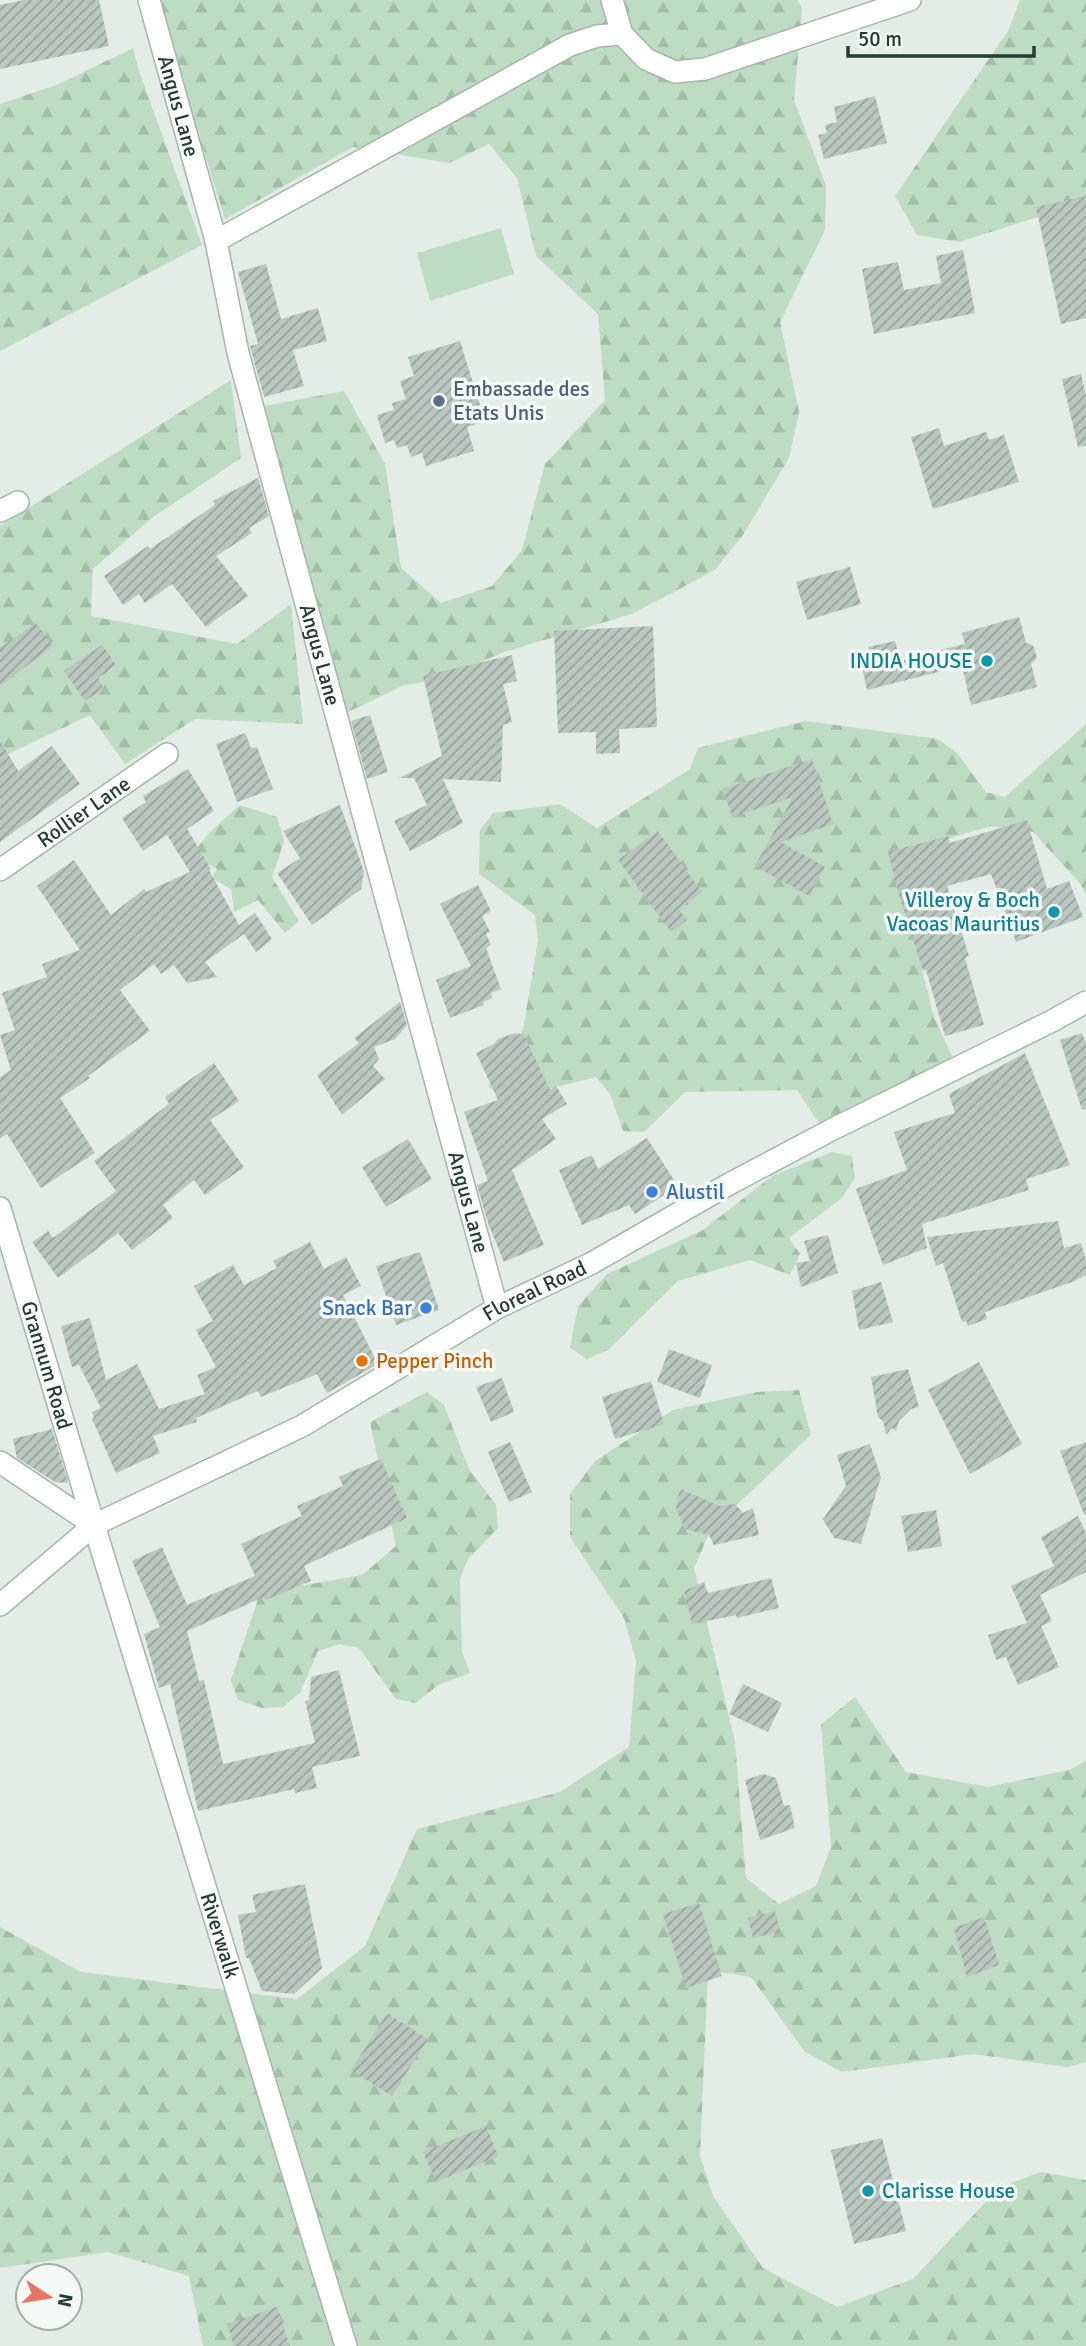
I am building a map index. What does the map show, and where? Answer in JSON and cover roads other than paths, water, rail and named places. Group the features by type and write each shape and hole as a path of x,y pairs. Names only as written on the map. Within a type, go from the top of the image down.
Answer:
{"street":[{"name":"Angus Lane","path":"149,0 216,241 238,353 497,1308"},
{"path":"612,0 622,34 646,60 675,72 705,69 911,0"},
{"path":"216,241 570,45 597,36 622,34"},
{"name":"Rollier Lane","path":"0,870 167,754"},
{"name":"Floreal Road","path":"0,1605 94,1525 302,1426 497,1308 592,1263 731,1182 833,1129 1086,1002"},
{"name":"Grannum Road","path":"0,1208 94,1525"},
{"path":"0,1462 94,1525"},
{"name":"Riverwalk","path":"94,1525 346,2346"}],"place":[{"name":"Embassade des Etats Unis","path":"439,401"},
{"name":"INDIA HOUSE","path":"987,661"},
{"name":"Villeroy & Boch Vacoas Mauritius","path":"1054,912"},
{"name":"Alustil","path":"652,1192"},
{"name":"Snack Bar","path":"426,1308"},
{"name":"Pepper Pinch","path":"362,1361"},
{"name":"Clarisse House","path":"868,2191"}]}
